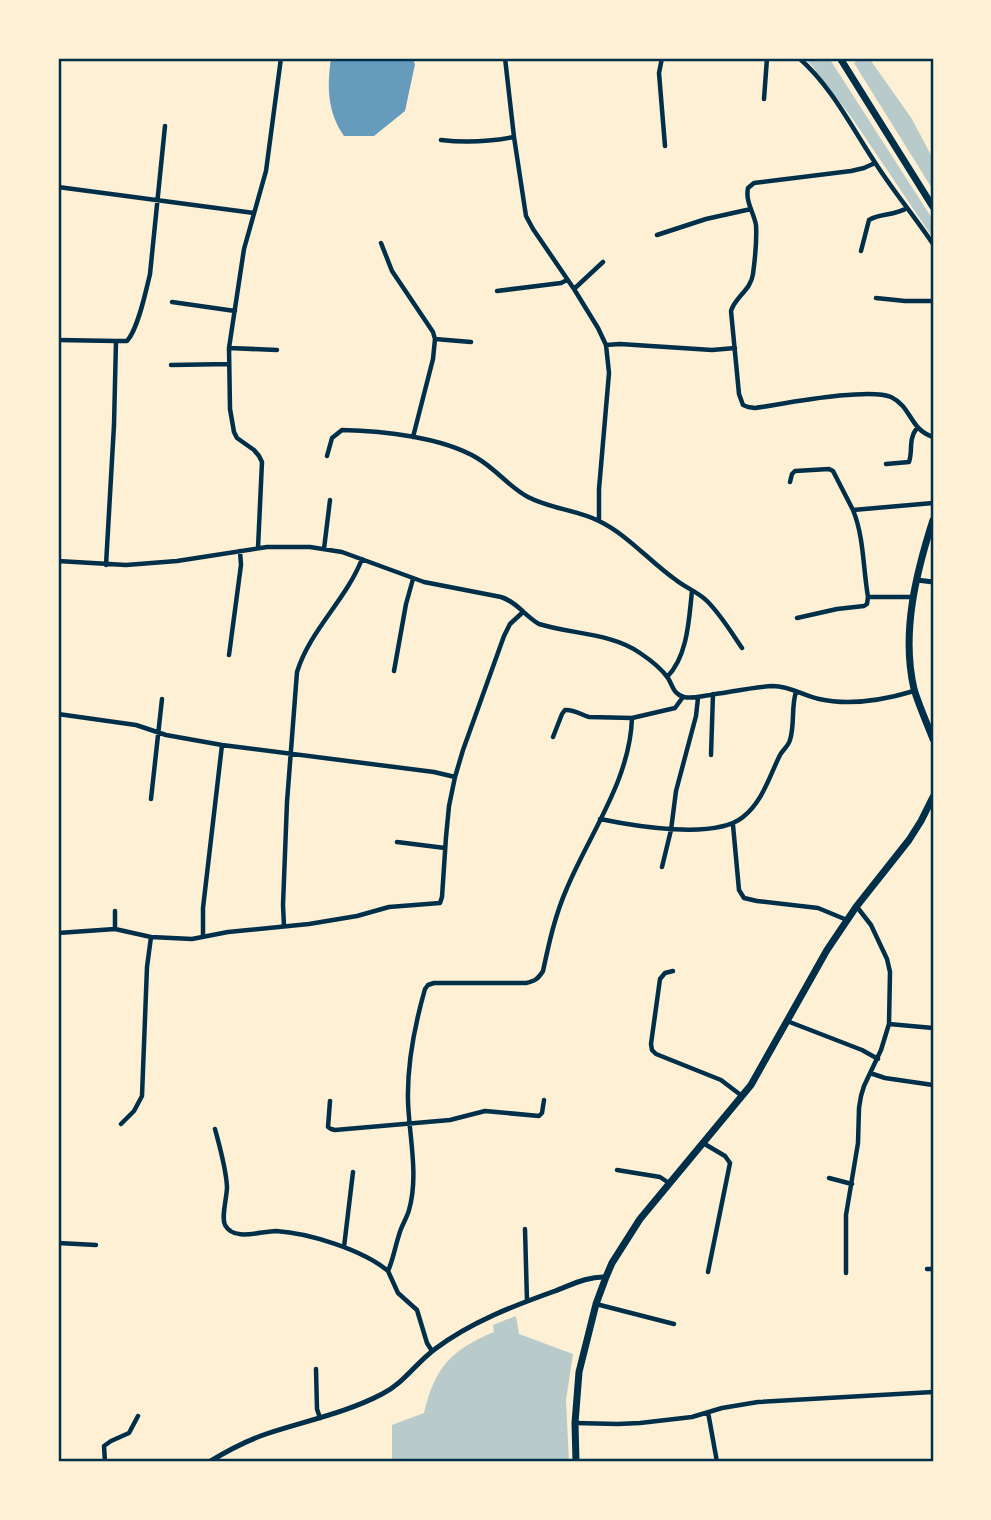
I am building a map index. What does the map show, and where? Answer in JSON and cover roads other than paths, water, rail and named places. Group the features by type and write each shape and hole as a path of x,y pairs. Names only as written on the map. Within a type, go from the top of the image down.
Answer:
{"main road":[{"path":"842,61 933,207"},
{"path":"933,520 917,580 910,628 910,656 915,691 933,739"},
{"path":"576,1462 575,1423 579,1372 596,1304 624,1242 758,1075 822,956 856,906 909,840 933,797"}],"street":[{"path":"258,548 262,462 254,450 237,438 234,432 230,409 229,348 238,282 266,171 281,58"},
{"path":"505,58 526,216 574,289 606,345 609,373 599,489 599,521"},
{"path":"662,58 659,73 664,146"},
{"path":"764,99 767,58"},
{"path":"799,58 834,99 875,163 933,244"},
{"path":"58,340 127,341 132,335 150,274 165,126"},
{"path":"441,139 486,142 514,138"},
{"path":"875,163 851,171 754,183 748,188 756,224 752,277 748,288 733,304 731,311 739,394 743,405 755,408 873,393 884,394 900,402 917,429 933,437"},
{"path":"58,187 254,214"},
{"path":"860,251 869,220 874,216 899,213 907,208"},
{"path":"657,235 706,219 751,209"},
{"path":"381,243 393,271 435,339 433,359 413,437"},
{"path":"574,289 603,262"},
{"path":"497,291 567,280"},
{"path":"876,298 933,301"},
{"path":"172,302 235,311"},
{"path":"435,339 471,342"},
{"path":"106,565 116,341"},
{"path":"606,345 712,350 735,348"},
{"path":"229,348 277,350"},
{"path":"171,365 229,363"},
{"path":"886,464 909,462 911,439 917,429"},
{"path":"327,456 332,438 342,430 413,437 470,454 531,499 599,521 620,535 676,580 700,595 716,611 742,648"},
{"path":"790,482 795,471 833,471 853,510 860,533 868,597 864,606 797,618"},
{"path":"324,549 330,500"},
{"path":"853,510 933,503"},
{"path":"58,561 106,565 156,563 258,548 290,546 324,549 342,552 413,579 509,599 530,619 549,627 630,646 667,677 677,694 683,697 698,698 773,687 796,691 821,700 857,702 915,691"},
{"path":"229,656 241,565 240,551"},
{"path":"284,926 284,858 298,672 302,657 351,582 362,559"},
{"path":"394,671 413,579"},
{"path":"917,580 933,582"},
{"path":"667,677 674,670 686,634 692,591"},
{"path":"868,597 914,597"},
{"path":"58,933 116,929 176,940 357,916 389,907 440,903 449,806 455,777 504,636 510,624 523,612"},
{"path":"600,819 671,830 733,825 752,808 772,776 782,751 790,742 796,691"},
{"path":"712,755 713,694"},
{"path":"553,737 565,710 570,709 589,717 632,719 675,708 683,697"},
{"path":"662,867 671,830 676,790 696,716 698,698"},
{"path":"151,799 162,699"},
{"path":"58,714 136,725 166,735 222,745 455,777"},
{"path":"388,1271 409,1210 412,1193 408,1099 416,1026 425,989 433,983 526,983 539,978 566,889 600,819 628,752 632,719"},
{"path":"203,937 203,908 222,745"},
{"path":"733,825 739,890 744,898 818,908 847,920"},
{"path":"397,842 445,848"},
{"path":"846,1273 846,1215 858,1143 859,1108 864,1086 886,1039 889,1024 890,972 887,959 871,925 856,906"},
{"path":"116,911 116,929"},
{"path":"121,1124 134,1111 142,1096 147,967 151,937"},
{"path":"673,971 662,975 660,979 652,1050 721,1080 743,1096"},
{"path":"787,1021 862,1050 877,1059"},
{"path":"889,1024 933,1028"},
{"path":"870,1073 933,1084"},
{"path":"330,1101 327,1123 331,1129 450,1120 485,1111 539,1116 544,1100"},
{"path":"215,1129 226,1181 225,1226 238,1234 278,1231 322,1240 356,1252 388,1271 398,1293 417,1310 432,1351"},
{"path":"703,1142 725,1156 730,1163 708,1272"},
{"path":"617,1170 660,1177 670,1184"},
{"path":"344,1247 353,1172"},
{"path":"829,1178 852,1184"},
{"path":"524,1230 527,1301"},
{"path":"58,1243 96,1245"},
{"path":"209,1462 251,1439 320,1418 391,1390 432,1351 467,1328 527,1301 591,1278 606,1277"},
{"path":"596,1304 674,1324"},
{"path":"316,1368 317,1409 320,1418"},
{"path":"575,1423 640,1423 681,1419 758,1402 933,1392"},
{"path":"708,1412 717,1462"},
{"path":"105,1462 104,1446 129,1433 138,1416"}],"water":[{"path":"331,58 412,58 415,64 405,111 374,136 344,136 331,108"}]}
